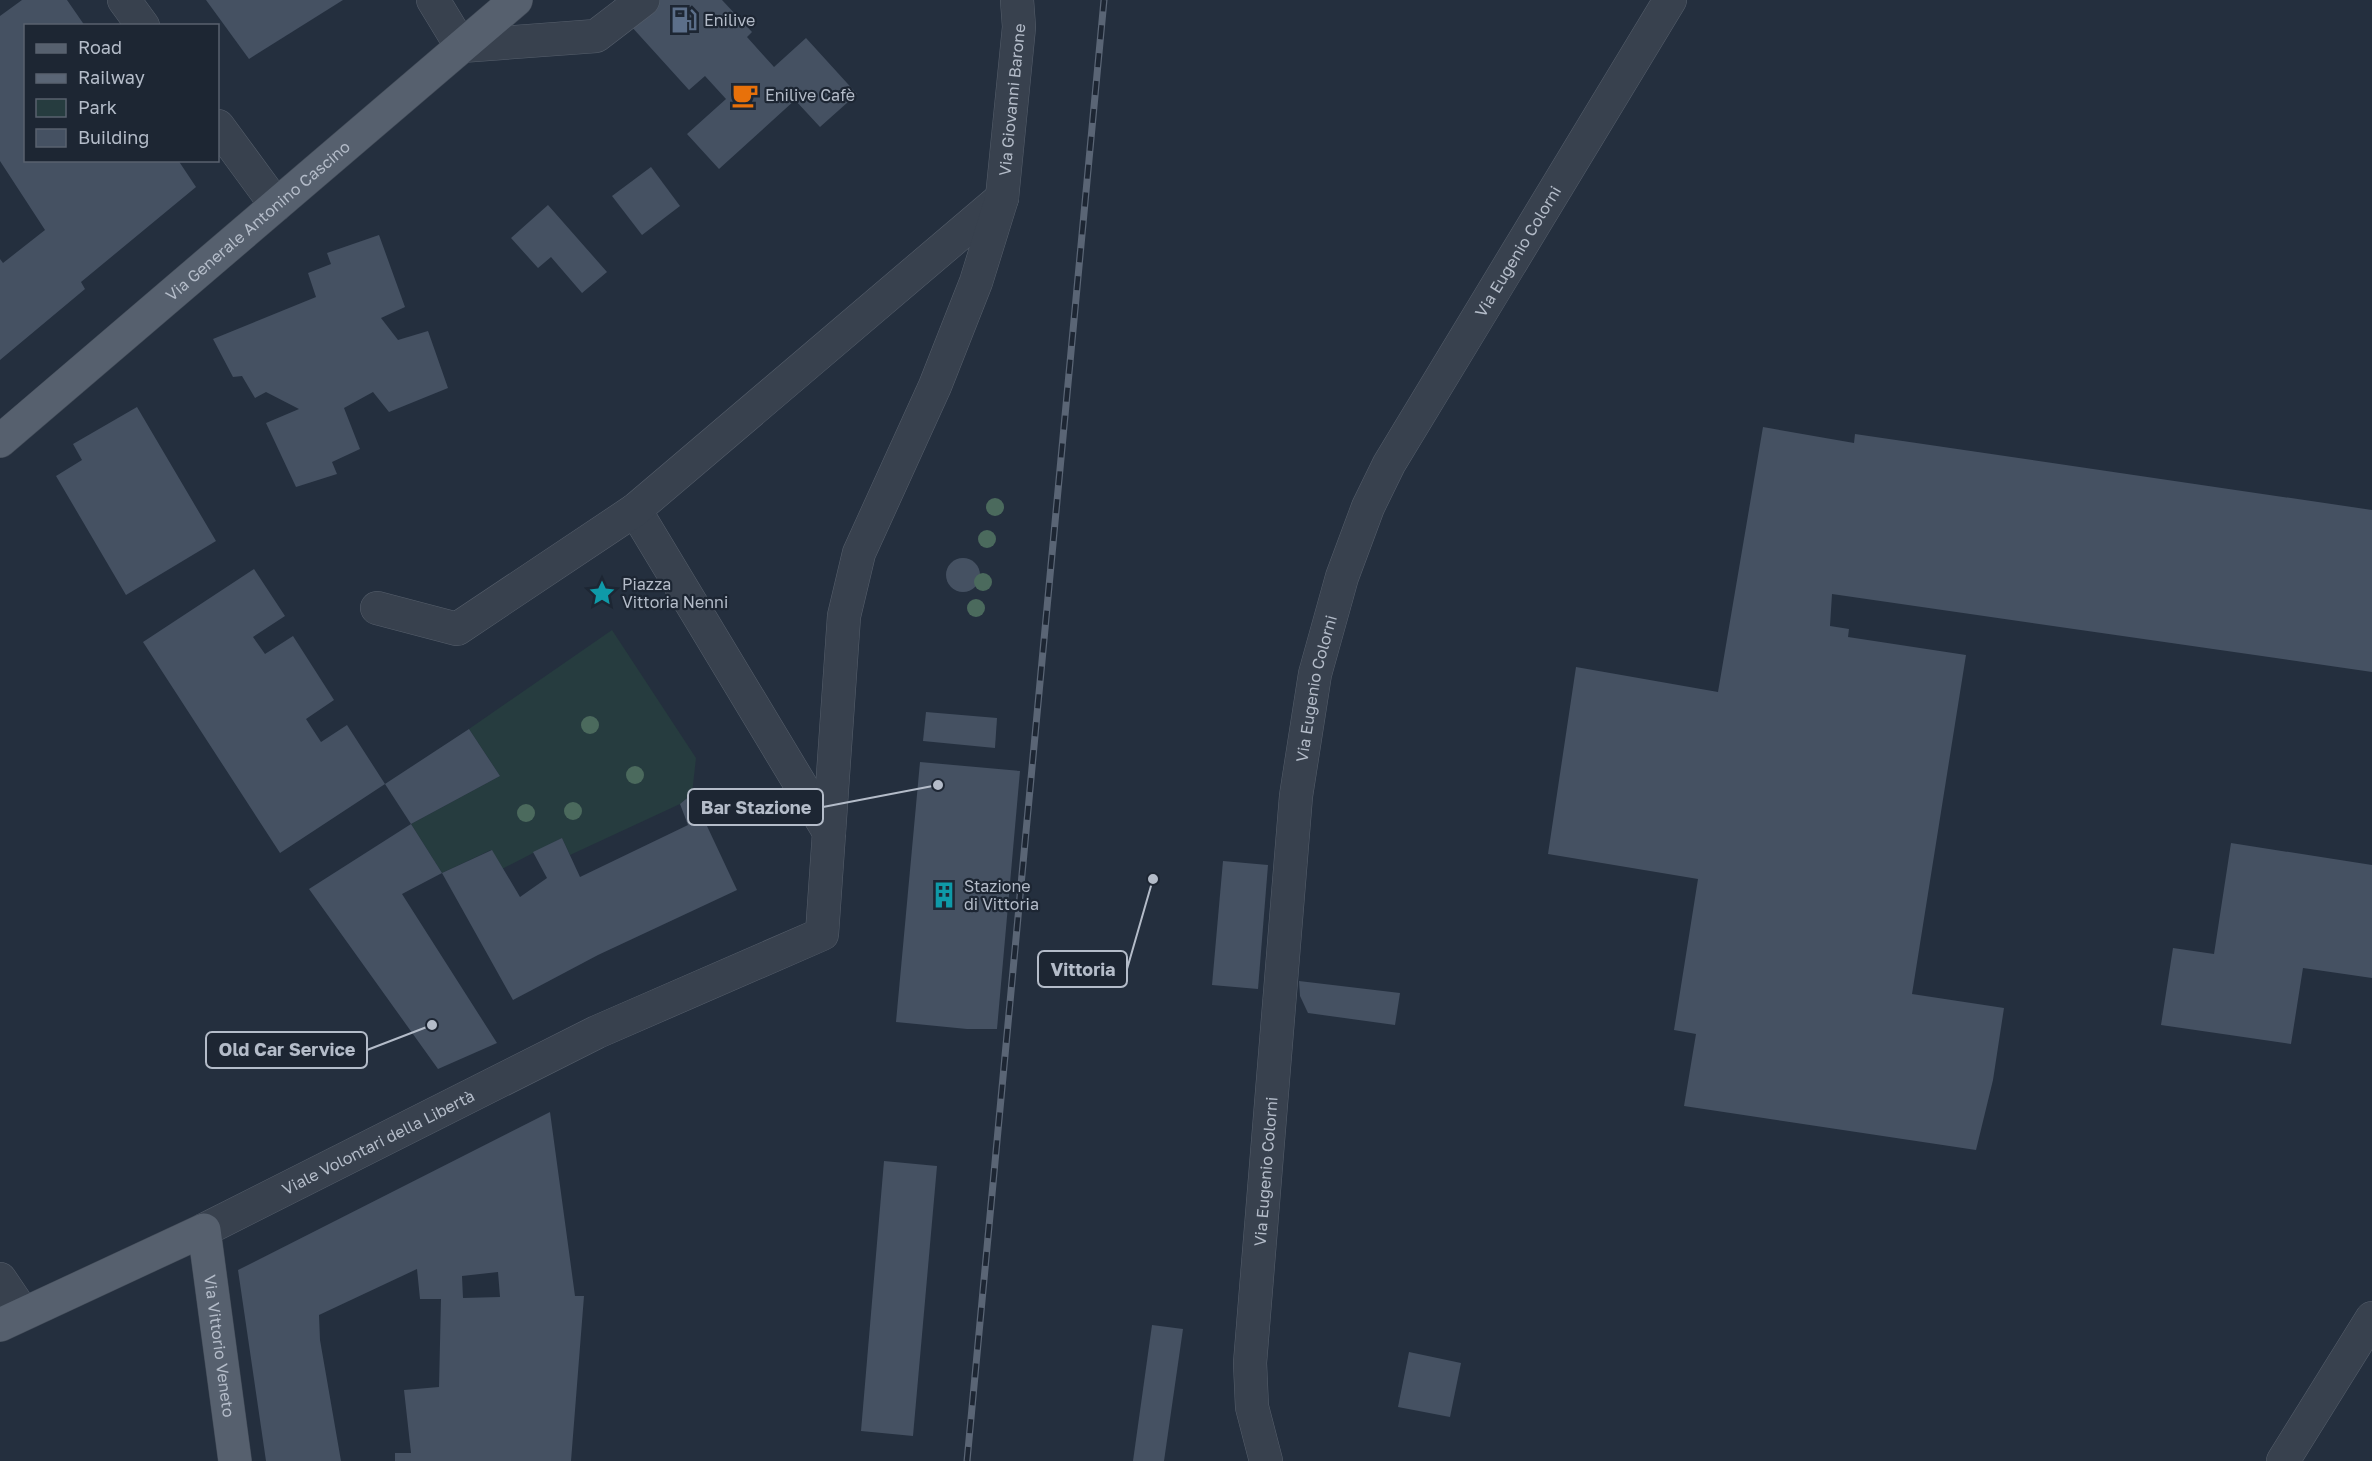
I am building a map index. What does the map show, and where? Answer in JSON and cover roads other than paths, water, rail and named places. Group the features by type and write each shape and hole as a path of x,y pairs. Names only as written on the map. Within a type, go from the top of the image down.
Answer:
{"main road":[{"name":"Via Generale Antonino Cascino","path":"0,441 516,0"},
{"name":"Viale Volontari della Libertà","path":"12,1319 204,1230"},
{"name":"Via Vittorio Veneto","path":"204,1230 235,1461"}],"street":[{"path":"124,0 142,24"},
{"path":"433,0 461,46 596,36 643,0"},
{"name":"Via Giovanni Barone","path":"822,934 844,616 850,584 859,553 935,386 976,282 1002,198 1019,27 1017,0"},
{"name":"Via Eugenio Colorni","path":"1266,1461 1252,1407 1250,1363 1295,808 1316,674 1342,577 1368,507 1389,464 1670,0"},
{"path":"219,127 276,205"},
{"path":"377,608 457,628 635,510 1002,198"},
{"path":"635,510 829,832"},
{"name":"Viale Volontari della Libertà","path":"204,1230 597,1032 822,934"},
{"path":"0,1279 12,1319"},
{"path":"2283,1461 2372,1318"}],"railway":[{"path":"967,1461 1104,0"}],"place":[{"name":"Enilive","path":"684,20"},
{"name":"Enilive Cafè","path":"745,95"},
{"name":"Piazza Vittoria Nenni","path":"602,593"},
{"name":"Bar Stazione","path":"938,785"},
{"name":"Vittoria","path":"1153,879"},
{"name":"Stazione di Vittoria","path":"944,895"},
{"name":"Old Car Service","path":"432,1025"}]}
